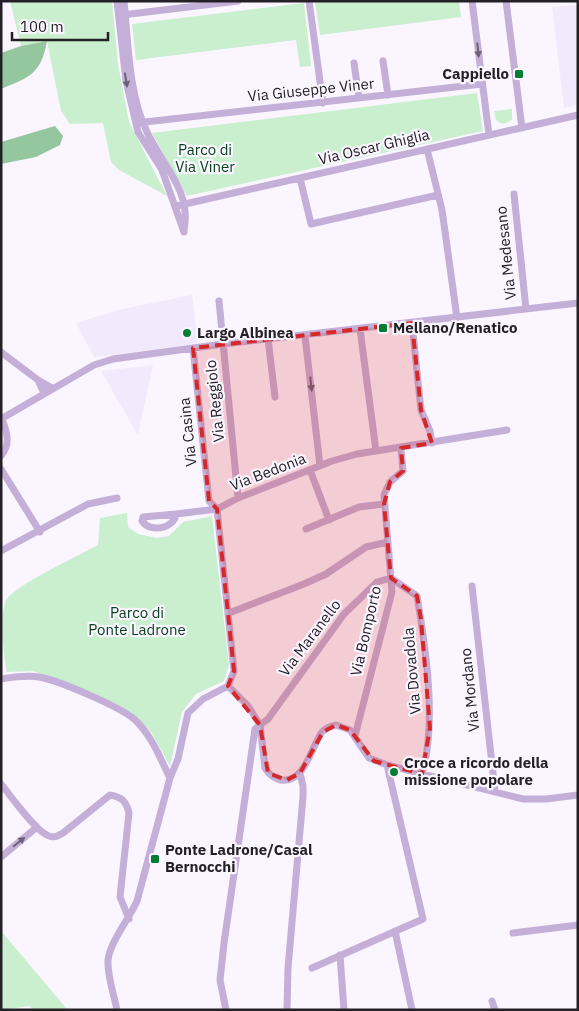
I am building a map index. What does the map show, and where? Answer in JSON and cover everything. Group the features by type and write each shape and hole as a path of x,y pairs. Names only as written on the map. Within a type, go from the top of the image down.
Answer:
{"street":[{"path":"117,1 122,15 140,123"},
{"path":"122,15 124,1"},
{"path":"122,15 238,1"},
{"path":"310,1 322,103"},
{"path":"472,1 489,135"},
{"path":"506,1 522,128"},
{"path":"383,61 388,95"},
{"path":"354,63 359,98"},
{"name":"Via Giuseppe Viner","path":"140,123 482,84"},
{"name":"Via Oscar Ghiglia","path":"140,123 138,132 162,170 180,205 578,115"},
{"path":"427,149 442,210 457,318"},
{"path":"300,178 311,224 438,195"},
{"name":"Via Medesano","path":"514,194 526,309"},
{"name":"Via Reggiolo","path":"219,301 238,498"},
{"path":"1,456 7,446 8,434 1,419 94,365 113,359 223,344 306,336 578,303"},
{"path":"412,323 421,410 427,422 432,443"},
{"path":"360,329 376,451"},
{"path":"306,336 320,466"},
{"path":"268,339 275,397"},
{"name":"Via Casina","path":"193,348 209,501 217,509"},
{"path":"1,352 38,380 52,388"},
{"path":"38,380 44,393"},
{"name":"Via Bedonia","path":"228,686 234,672 217,509 238,498 320,466 358,454 507,430"},
{"name":"Via Bomporto","path":"355,736 392,592 384,495 390,482 403,471 401,448"},
{"path":"1,469 40,532"},
{"path":"310,470 329,520"},
{"path":"1,551 40,532 88,504 117,498"},
{"path":"306,530 359,507 384,504"},
{"path":"176,514 217,509"},
{"path":"229,613 326,574 366,547 388,542"},
{"name":"Via Maranello","path":"260,725 268,719 344,614 378,582 391,578"},
{"name":"Via Dovadola","path":"391,578 417,596 421,619 430,728 427,755 422,774"},
{"name":"Via Mordano","path":"472,586 495,791"},
{"path":"1,679 21,676 40,677 64,685 134,719 154,745 170,778"},
{"path":"117,1010 108,962 110,950 129,919 144,880 170,778 178,759 188,713 203,699 228,686 248,706 260,725 263,757 268,773 280,780 287,780 300,773 323,732 336,725 350,730 369,758 388,765 523,799 546,799 578,795"},
{"path":"226,1010 220,980 224,943 255,729 260,725"},
{"path":"312,968 423,919 388,765"},
{"path":"287,1010 288,968 304,786 300,773"},
{"path":"1,784 44,834 57,837 110,795 119,796 127,804 129,813 120,897 129,919"},
{"path":"1,857 37,827"},
{"path":"513,933 578,925"},
{"path":"395,931 412,1010"},
{"path":"340,956 344,1010"},
{"path":"492,1001 494,1010"}],"highlighted area":[{"path":"412,323 421,410 432,443 401,448 403,471 390,482 384,504 391,578 417,596 421,619 430,728 422,774 374,761 350,730 336,725 323,732 300,773 287,780 268,773 260,725 228,686 234,671 217,509 209,501 193,348"}],"shaded area":[{"path":"578,5 578,105 564,108 552,7"},
{"path":"192,295 198,345 94,357 76,323 122,309"},
{"path":"153,365 140,425 138,435 101,371"}],"green space":[{"path":"10,1 112,1 118,64 129,122 167,196 119,170 111,162 103,123 70,124 61,111 47,41 21,46"},
{"path":"459,1 461,17 320,35 315,2"},
{"path":"304,3 311,66 300,67 296,40 136,60 132,24"},
{"path":"47,41 41,61 33,73 1,89 1,53 21,46"},
{"name":"Parco di Via Viner","path":"477,93 483,131 187,196 152,133"},
{"path":"512,109 512,119 508,122 502,123 496,120 494,111"},
{"path":"55,126 63,136 60,145 36,157 1,164 1,142"},
{"name":"Parco di Ponte Ladrone","path":"127,513 128,527 138,534 157,538 169,536 183,522 212,516 229,665 224,681 196,694 182,712 170,766 151,732 137,717 83,689 33,671 7,672 3,645 3,615 6,600 12,593 35,578 98,545 100,518"},
{"path":"1,931 67,1009 33,1010 29,1006 1,1010"}],"place":[{"name":"Cappiello","path":"519,74"},
{"name":"Mellano/Renatico","path":"383,328"},
{"name":"Largo Albinea","path":"187,333"},
{"name":"Croce a ricordo della missione popolare","path":"394,772"},
{"name":"Ponte Ladrone/Casal Bernocchi","path":"155,859"}]}
